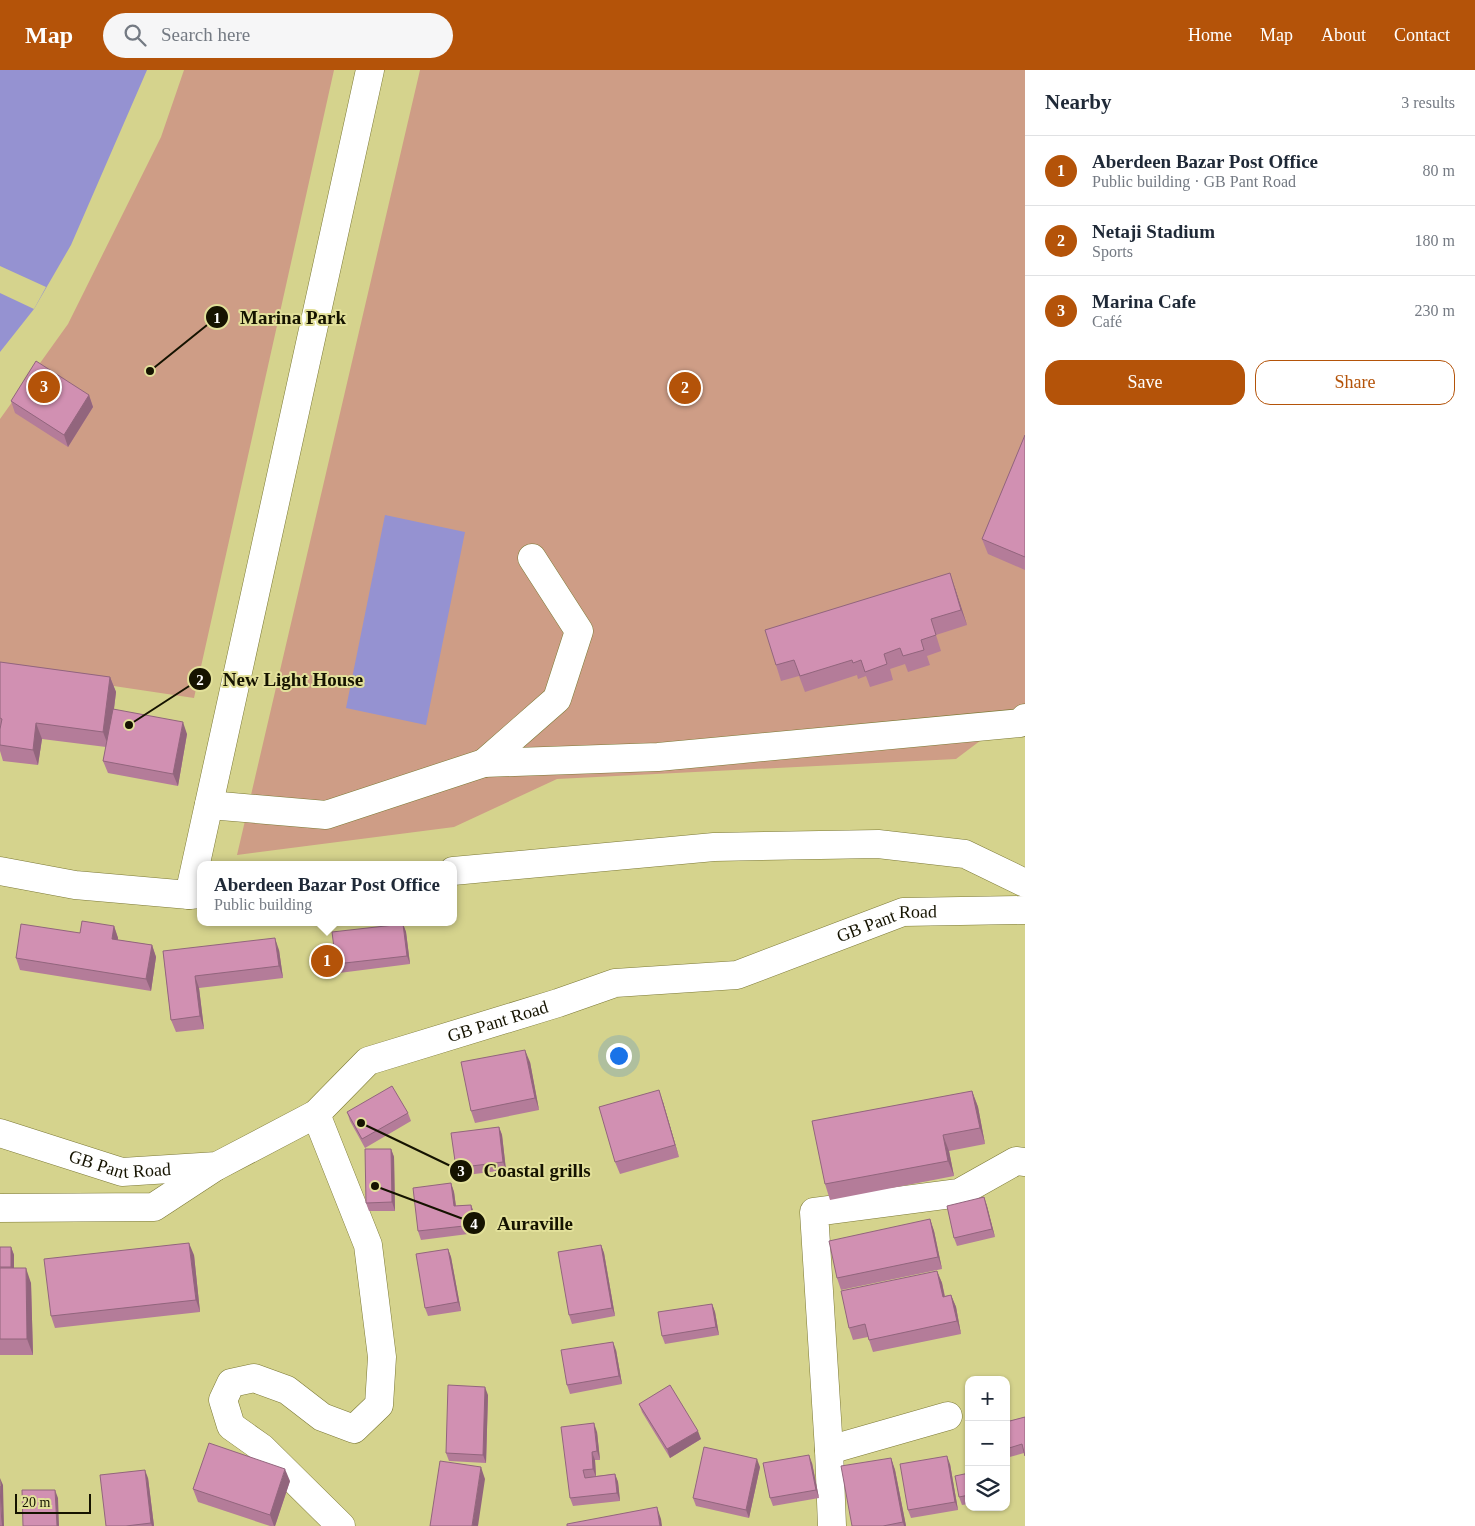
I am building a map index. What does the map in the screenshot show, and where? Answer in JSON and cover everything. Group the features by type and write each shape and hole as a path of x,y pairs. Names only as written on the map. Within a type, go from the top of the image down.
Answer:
{"street":[{"path":"200,861 209,805 370,70"},
{"path":"484,763 557,699 579,631 532,558"},
{"path":"209,805 326,814 484,763 658,756 1020,722 1025,718"},
{"path":"457,871 714,847 878,844 964,854 1025,883"},
{"path":"0,871 75,885 195,895 197,882"},
{"name":"GB Pant Road","path":"0,1133 122,1172 217,1166 316,1114 368,1061 558,1003 615,983 737,975 902,912 1025,910"},
{"path":"316,1114 368,1245 382,1357 379,1404 354,1429 322,1417 287,1390 254,1378 231,1384 223,1400 231,1426 262,1448 341,1526"},
{"path":"832,1526 830,1450 814,1212 959,1192 1016,1160 1025,1162"},
{"path":"0,1208 154,1207 217,1166"},
{"path":"830,1450 948,1416"}],"shaded area":[{"path":"0,70 147,70 71,245 34,309 0,352"},
{"path":"184,70 334,70 194,698 0,669 0,419 68,324 161,137"},
{"path":"420,70 1025,70 1025,707 956,759 557,779 454,827 237,855"},
{"path":"385,515 465,532 426,725 346,708"}],"pier":[{"path":"0,266 46,287 34,309 0,293"}],"building":[{"path":"36,361 89,395 64,435 11,401"},
{"path":"1025,435 1025,557 982,539"},
{"path":"950,573 961,610 931,619 936,635 921,640 924,650 903,656 900,648 884,654 887,664 865,672 861,660 853,663 852,660 800,676 794,660 776,665 765,630"},
{"path":"0,662 110,677 103,732 36,723 33,750 0,745 2,719 0,718"},
{"path":"113,709 183,722 173,774 103,761"},
{"path":"82,921 114,926 112,939 152,945 146,979 16,958 21,924 80,933"},
{"path":"385,926 403,926 407,956 336,964 332,932"},
{"path":"275,938 279,966 195,976 200,1016 171,1020 163,951"},
{"path":"525,1050 535,1098 471,1111 461,1062"},
{"path":"392,1086 408,1113 362,1139 347,1112"},
{"path":"659,1090 675,1145 615,1162 599,1107"},
{"path":"972,1091 980,1128 943,1135 948,1161 825,1184 812,1121"},
{"path":"499,1127 503,1162 456,1168 451,1133"},
{"path":"365,1149 391,1149 392,1202 366,1203"},
{"path":"451,1183 454,1206 471,1205 473,1225 418,1231 413,1188"},
{"path":"984,1197 992,1229 954,1238 947,1206"},
{"path":"930,1219 938,1257 837,1278 829,1241"},
{"path":"189,1243 196,1300 51,1316 44,1259"},
{"path":"601,1245 612,1308 569,1315 558,1252"},
{"path":"0,1247 11,1247 11,1267 0,1267"},
{"path":"448,1249 458,1302 425,1308 416,1254"},
{"path":"0,1268 26,1268 27,1339 0,1339"},
{"path":"937,1271 943,1297 951,1295 957,1321 869,1340 865,1324 849,1328 841,1291"},
{"path":"712,1304 716,1327 662,1336 658,1312"},
{"path":"613,1342 619,1376 567,1385 561,1350"},
{"path":"448,1385 485,1387 483,1455 446,1453"},
{"path":"670,1385 698,1431 667,1449 639,1404"},
{"path":"1025,1417 1025,1456 1022,1444 1010,1448 1010,1421"},
{"path":"594,1423 597,1451 592,1452 593,1469 583,1470 585,1478 615,1474 617,1493 570,1498 561,1427"},
{"path":"209,1443 285,1469 270,1515 193,1489"},
{"path":"704,1447 757,1459 746,1510 693,1498"},
{"path":"809,1455 816,1490 770,1498 763,1463"},
{"path":"947,1456 955,1502 908,1510 900,1464"},
{"path":"891,1458 903,1522 883,1526 852,1526 841,1466"},
{"path":"440,1461 481,1467 472,1526 430,1526"},
{"path":"145,1470 151,1523 106,1526 100,1475"},
{"path":"965,1474 965,1496 959,1497 955,1476"},
{"path":"0,1486 2,1526 0,1526"},
{"path":"22,1490 55,1490 57,1526 23,1526"},
{"path":"657,1507 660,1526 567,1526 567,1524"}],"place":[{"name":"Marina Park","path":"150,371"},
{"name":"Marina Cafe","path":"44,387"},
{"name":"Netaji Stadium","path":"685,388"},
{"name":"New Light House","path":"129,725"},
{"name":"Aberdeen Bazar Post Office","path":"327,961"},
{"name":"Coastal grills","path":"361,1123"},
{"name":"Auraville","path":"375,1186"}]}
